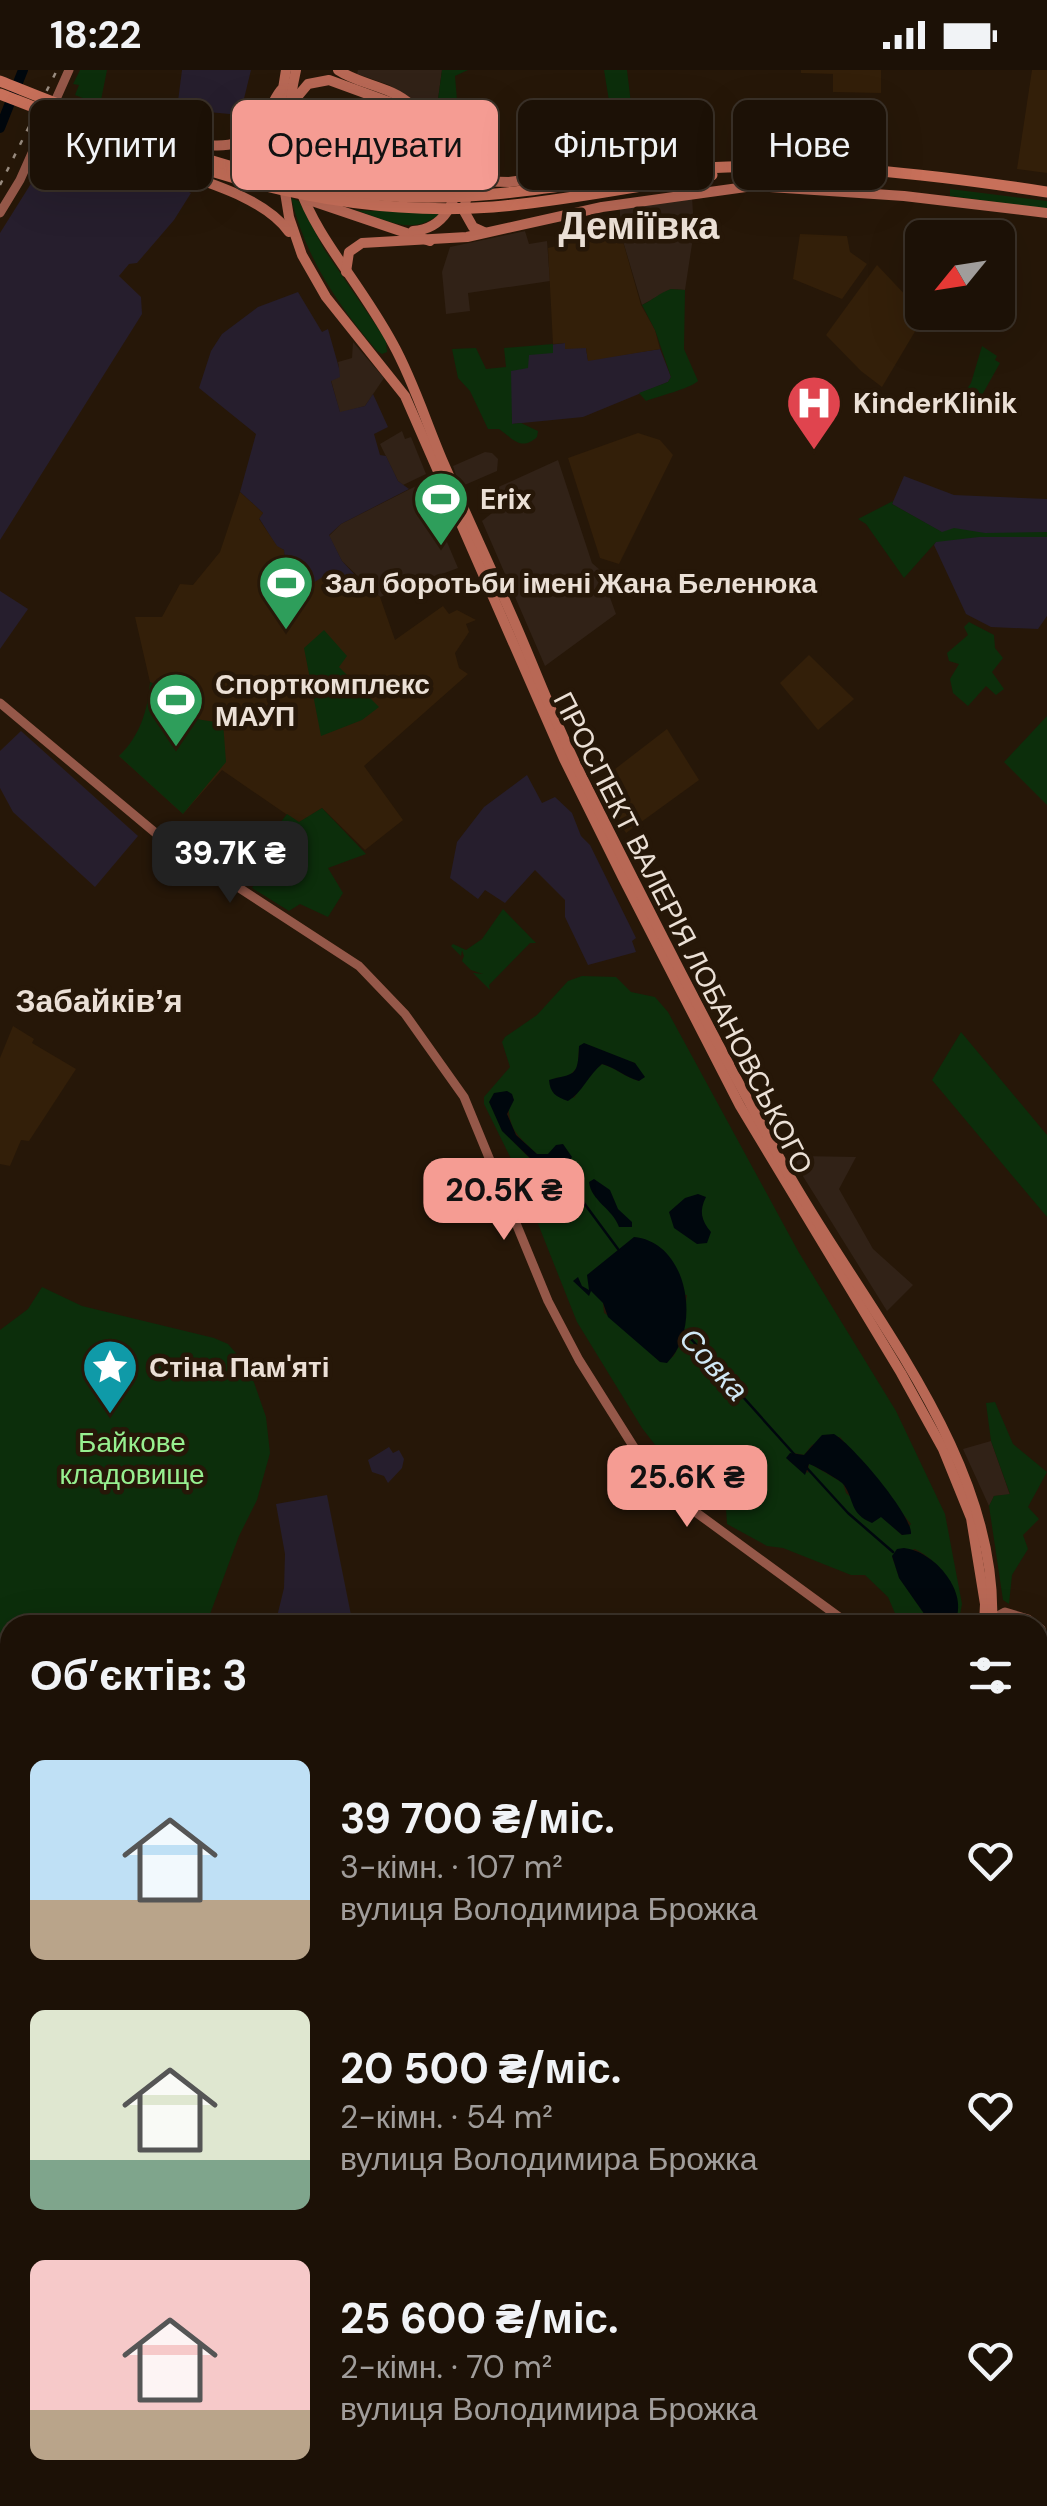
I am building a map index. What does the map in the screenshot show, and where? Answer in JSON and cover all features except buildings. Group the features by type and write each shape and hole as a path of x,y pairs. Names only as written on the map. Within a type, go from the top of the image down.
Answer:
{"highway":[{"path":"0,81 39,100"},
{"path":"0,94 30,103"},
{"path":"713,172 761,168 888,173 1047,192"},
{"path":"212,173 295,195 388,206 490,207 587,190"},
{"path":"340,190 390,196 489,197 558,190"}],"main road":[{"path":"0,213 20,180 69,70"},
{"path":"286,70 278,149 296,240"},
{"name":"ПРОСПЕКТ ВАЛЕРІЯ ЛОБАНОВСЬКОГО","path":"290,100 296,70"},
{"path":"338,70 404,100"},
{"path":"294,100 313,81 329,80 381,100"},
{"path":"212,147 240,143 256,131 282,90"},
{"path":"212,186 271,210 296,240"},
{"path":"346,273 347,256 354,246 489,233 614,205 733,189"},
{"name":"ПРОСПЕКТ ВАЛЕРІЯ ЛОБАНОВСЬКОГО","path":"300,190 326,244 394,344 586,784 774,1149 907,1365 958,1462 980,1525 988,1615"},
{"path":"408,231 426,229 449,211 456,190"},
{"path":"471,190 464,211 474,227 489,233"},
{"path":"813,190 1047,213"},
{"path":"295,195 431,241"},
{"name":"ПРОСПЕКТ ВАЛЕРІЯ ЛОБАНОВСЬКОГО","path":"296,240 310,272 405,396 564,759 740,1106 902,1373 943,1449 971,1518 987,1615"},
{"path":"373,357 389,356 394,344"},
{"path":"0,703 158,836 359,966 386,992 464,1097 558,1322 635,1449 668,1489 690,1508 836,1615"}],"shaded area":[{"path":"182,70 251,70 244,100 232,100 232,114 212,112 212,100 178,100"},
{"path":"358,70 442,70 438,100 411,100 389,85 357,74"},
{"path":"801,70 881,70 881,93 833,92 833,74"},
{"path":"1032,70 1047,70 1047,173 1017,169"},
{"path":"30,185 30,190 191,193 174,220 137,263 129,264 119,276 141,297 142,314 0,540 0,233"},
{"path":"692,196 694,231 685,290 671,289 642,305 620,231 620,208"},
{"path":"525,231 529,244 547,241 550,281 468,293 470,311 446,314 442,272 450,247"},
{"path":"620,231 641,305 660,349 588,361 586,348 565,349 565,343 553,344 548,248"},
{"path":"800,234 847,236 850,252 867,264 842,299 793,279"},
{"path":"877,265 905,295 905,330 916,330 882,387 826,335"},
{"path":"298,292 322,332 328,329 339,368 340,377 331,381 340,412 365,406 373,394 388,427 374,434 380,455 386,456 398,481 409,489 341,524 329,535 342,561 357,577 347,590 299,592 285,579 284,550 277,547 259,518 263,513 240,492 256,434 199,388 211,351 222,334 258,307"},
{"path":"353,342 384,378 365,406 340,413 331,380 339,368 338,362 352,358"},
{"path":"565,343 586,348 588,360 660,349 671,377 668,382 583,417 512,424 507,350"},
{"path":"402,431 405,439 411,437 426,474 403,485 380,444"},
{"path":"638,433 660,440 673,455 619,564 600,558 568,458"},
{"path":"485,452 498,459 497,471 460,487 453,466"},
{"path":"558,460 592,563 600,570 616,614 545,666 482,521 492,513 483,494"},
{"path":"904,476 954,495 1047,499 1047,616 1038,629 991,627 966,614 934,545 941,532 892,504"},
{"path":"422,483 458,568 380,597 342,561 329,536 341,524"},
{"path":"240,492 263,513 259,519 284,550 286,579 298,592 331,572 347,590 357,577 380,597 395,640 443,606 449,614 457,610 476,620 466,624 469,632 455,653 459,668 468,674 364,766 403,820 365,850 322,808 299,823 222,770 183,814 119,756 133,742 148,710 150,682 135,617 162,617 180,584 193,585 220,552"},
{"path":"0,591 28,609 0,649"},
{"path":"809,655 854,699 818,730 780,683"},
{"path":"667,729 699,780 626,833 597,783"},
{"path":"21,731 138,836 95,887 13,812 0,788 0,751"},
{"path":"527,775 542,803 555,797 572,813 636,938 632,941 636,952 588,965 565,917 565,900 535,870 505,903 485,890 478,899 450,878 457,842 484,807"},
{"path":"13,1026 34,1039 32,1043 76,1069 29,1141 21,1140 10,1166 0,1164 0,1058"},
{"path":"584,1043 635,1063 645,1077 639,1081 602,1064 573,1098 560,1098 552,1091 549,1080 576,1069 579,1046"},
{"path":"507,1091 514,1100 507,1114 516,1135 537,1154 548,1154 556,1145 563,1144 572,1157 562,1172 562,1188 555,1189 558,1201 533,1202 529,1198 527,1168 533,1161 502,1131 489,1102 494,1093"},
{"path":"791,1157 856,1157 839,1189 873,1249 913,1285 887,1311"},
{"path":"594,1179 610,1190 632,1227 619,1227 591,1189 589,1182"},
{"path":"698,1194 706,1197 702,1215 711,1232 707,1243 697,1244 674,1228 669,1212 685,1198"},
{"path":"634,1237 653,1242 667,1254 684,1289 684,1330 667,1363 660,1362 608,1317 603,1303 591,1291 589,1296 573,1281 578,1277 589,1290 587,1275"},
{"path":"834,1434 880,1481 902,1512 911,1534 902,1535 881,1517 872,1523 865,1519 856,1511 842,1483 809,1464 805,1475 786,1458 790,1453 804,1455 822,1435"},
{"path":"991,1441 1010,1495 994,1496 989,1506 963,1449"},
{"path":"389,1447 393,1453 399,1450 404,1459 402,1468 388,1483 384,1476 372,1472 368,1460"},
{"path":"327,1495 351,1615 277,1615 284,1588 285,1554 276,1504"},
{"path":"897,1549 926,1556 945,1573 957,1596 957,1615 925,1615 899,1578 892,1556"}],"green space":[{"path":"80,70 107,70 101,100 75,95 79,85 73,84"},
{"path":"442,70 468,70 455,76 457,100 438,100"},
{"path":"604,70 627,70 631,100 609,100"},
{"path":"950,189 1047,201 1047,209 950,196"},
{"path":"291,198 299,201 324,249 386,340 387,352 377,351 325,279 305,241"},
{"path":"375,207 445,210 422,223 402,225 355,210 374,211"},
{"path":"671,289 685,290 684,349 698,381 646,401 639,393 668,382 671,377 642,305"},
{"path":"553,344 553,353 529,355 528,368 511,371 512,424 521,423 538,431 537,437 521,443 499,429 488,429 470,391 458,378 452,349 476,348 486,369 506,367 504,348"},
{"path":"982,346 997,356 995,360 1000,363 982,395 974,389 966,390"},
{"path":"893,501 892,504 942,532 954,528 985,533 1047,532 1047,537 979,537 936,542 904,578 866,524 858,519"},
{"path":"969,622 994,635 995,648 1003,658 992,672 1004,689 996,695 986,686 968,706 953,693 950,679 959,664 949,661 947,653 968,635 964,627"},
{"path":"324,630 347,656 339,667 379,707 362,720 321,736 304,648"},
{"name":"Спорткомплекс МАУП","path":"150,682 185,714 223,722 226,762 183,814 119,756 142,722"},
{"path":"1047,716 1047,805 1004,762"},
{"path":"322,808 366,854 328,868 343,893 328,917 300,904 289,911 252,888 257,880 262,882 290,846 273,832 287,814 299,822"},
{"path":"503,909 536,943 530,943 489,985 490,990 473,973 483,974 462,961 462,950 461,956 451,946 466,950 482,939"},
{"path":"582,976 616,977 631,992 655,997 668,1012 798,1251 896,1411 945,1514 962,1604 960,1615 956,1615 955,1597 941,1569 915,1549 892,1556 899,1577 925,1615 896,1615 888,1597 865,1575 851,1575 783,1548 767,1546 727,1524 726,1508 669,1463 642,1428 577,1322 517,1171 484,1104 484,1097 510,1067 502,1042 537,1015 568,981","holes":["579,1047 635,1063 639,1081 602,1064 589,1074 574,1098 555,1078 568,1077 578,1067","507,1091 510,1120 521,1138 537,1154 548,1154 569,1165 562,1172 562,1185 555,1189 549,1202 533,1202 529,1198 527,1168 533,1162 507,1135","687,1295 680,1344 673,1357 604,1313 603,1303","840,1437 911,1524 902,1535 846,1493 843,1483 809,1463 808,1473 789,1461 794,1453 804,1455 812,1445"]},
{"path":"961,1032 1047,1135 1047,1217 932,1080"},
{"name":"Байкове кладовище","path":"42,1287 82,1306 214,1338 228,1344 249,1368 266,1417 270,1453 257,1500 210,1615 0,1615 0,1330 28,1309"},
{"path":"995,1402 1013,1444 1047,1472 1028,1507 1039,1519 1023,1535 1028,1549 1012,1575 1009,1604 1003,1600 989,1506 994,1496 1010,1494 991,1441 986,1403"}],"waterway":[{"path":"0,128 23,70"},
{"name":"Совка","path":"561,1172 618,1249"},
{"name":"Совка","path":"683,1330 794,1454"},
{"name":"Совка","path":"806,1467 848,1513 893,1552"}],"railway":[{"path":"0,185 57,70"}],"place":[{"name":"KinderKlinik","path":"814,452"},
{"name":"Erix","path":"441,548"},
{"name":"Зал боротьби імені Жана Беленюка","path":"286,632"},
{"name":"Спорткомплекс МАУП","path":"176,749"},
{"name":"Стіна Пам'яті","path":"110,1416"}],"district":[{"name":"Деміївка","path":"639,226"},
{"name":"Забайківʼя","path":"99,1001"}]}
